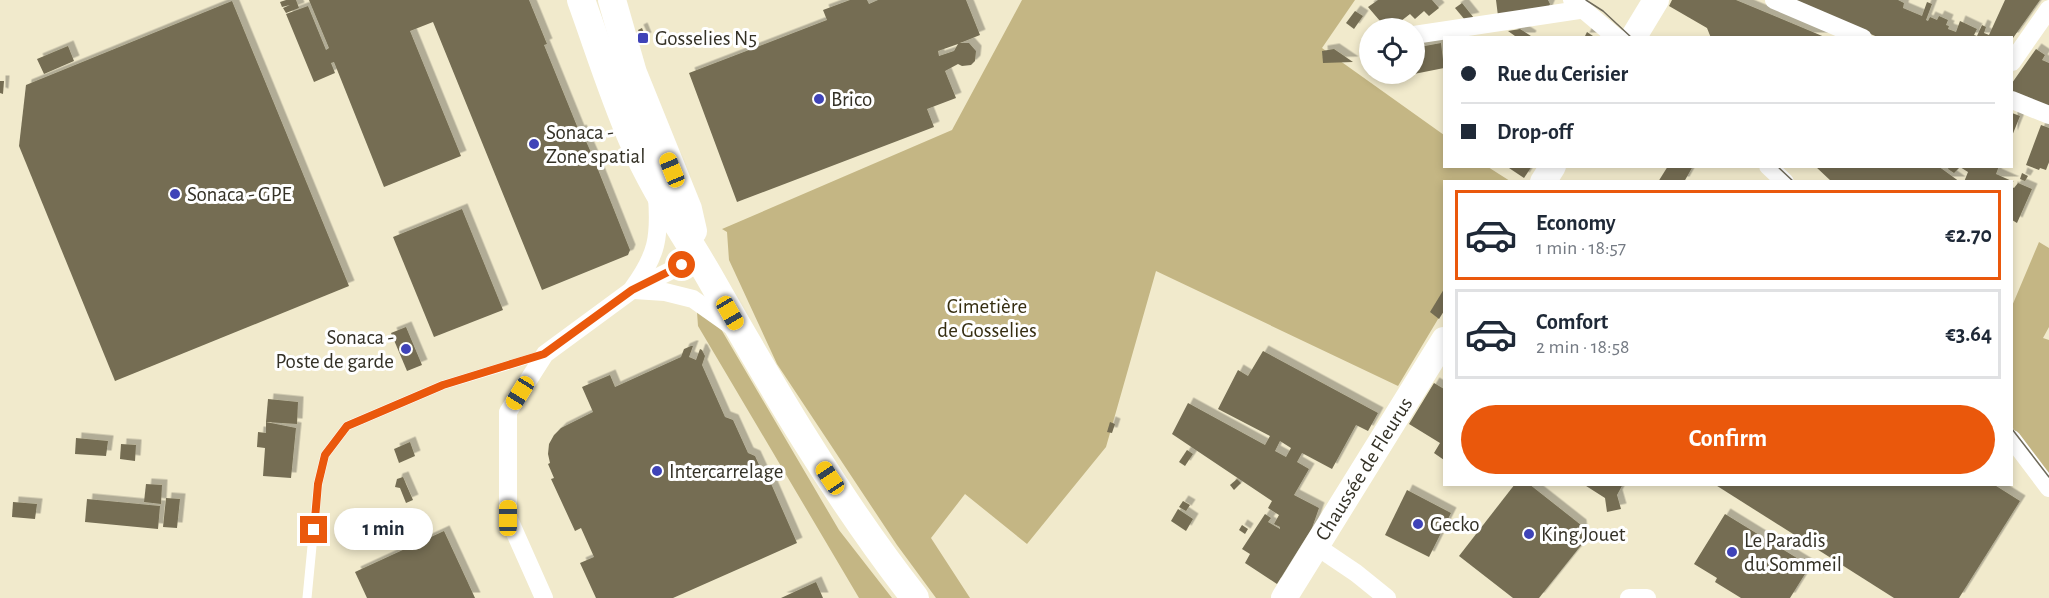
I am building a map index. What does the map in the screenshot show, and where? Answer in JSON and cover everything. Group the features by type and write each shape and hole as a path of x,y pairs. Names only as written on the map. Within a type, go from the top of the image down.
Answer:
{"main road":[{"path":"581,0 633,141 656,191 698,257 791,419 882,556 915,598"},
{"path":"612,0 633,72 688,209 698,257"},
{"path":"1634,36 1656,0"},
{"name":"Chaussée de Fleurus","path":"1284,598 1443,342"}],"street":[{"path":"1774,0 1858,36"},
{"path":"1425,33 1579,10 1577,4"},
{"path":"1577,4 1615,36"},
{"path":"2013,61 2049,9"},
{"path":"2013,100 2049,115"},
{"path":"1770,168 1783,180"},
{"path":"632,290 654,253 659,224 656,191"},
{"path":"544,598 508,518 508,412 544,354 632,290 698,257"},
{"path":"632,290 665,292 693,299 741,332"},
{"path":"2013,441 2049,488"},
{"path":"1316,546 1388,598"},
{"path":"1629,598 1647,598"}],"lane":[{"path":"307,598 318,484 325,455 347,426 443,385 544,354"}],"green space":[{"name":"Cimetière de Gosselies","path":"1022,0 1355,0 1322,48 1359,74 1359,84 1372,84 1443,134 1443,168 1490,168 1508,180 1443,180 1443,311 1398,386 1156,271 1106,447 1027,544 965,494 931,538 970,598 936,598 897,545 777,364 729,260 727,232 722,229 952,130"},
{"path":"2039,242 2049,248 2049,327 2043,338 2049,340 2049,475 2013,428 2013,304"},
{"path":"697,312 711,312 839,530 892,598 859,598 698,326"}],"building":[{"path":"296,0 299,8 286,13 283,8 290,5 282,7 280,2"},
{"name":"Sonaca - Zone spatial","path":"309,0 529,0 547,44 544,45 579,131 581,130 593,157 630,250 628,255 542,290 433,22 410,31 461,156 384,187 334,62 331,63 335,73 314,82 286,14 308,6 326,50 329,48"},
{"name":"Brico","path":"850,0 867,0 869,4 878,0 966,0 980,35 960,43 969,43 976,51 975,61 971,65 958,64 945,71 956,98 927,109 934,127 737,202 689,73 827,20 823,10","holes":["958,44 954,51 939,56 938,51"]},
{"path":"1378,0 1432,0 1439,8 1429,16 1424,11 1416,18 1410,14 1405,18 1377,18 1368,7"},
{"path":"1496,0 1548,0 1550,4 1547,11 1498,16"},
{"path":"1672,0 1736,0 1822,36 1710,36 1707,28 1669,6"},
{"path":"1789,0 1898,0 1904,3 1903,8 1922,16 1927,2 1932,4 1926,20 1928,21 1930,17 1937,20 1939,16 1948,20 1946,25 1949,26 1948,29 1956,32 1960,21 1977,29 1974,35 1977,36 1875,36"},
{"path":"2005,0 2040,0 2013,38 2013,36 1977,36 1982,25 1986,27 1984,33 1989,35"},
{"name":"Sonaca - GPE","path":"232,1 349,286 115,381 19,146 26,85"},
{"path":"1462,3 1474,18 1465,20 1455,8"},
{"path":"1355,11 1363,16 1359,18 1354,29 1346,23"},
{"path":"642,28 646,38 642,39 638,30"},
{"path":"1520,29 1531,36 1515,36 1508,31"},
{"path":"1441,43 1443,68 1425,72 1425,46"},
{"path":"68,46 74,61 44,74 37,59"},
{"path":"1334,49 1353,62 1323,63 1322,51"},
{"path":"2036,49 2045,55 2042,60 2049,63 2049,108 2013,92 2013,82"},
{"path":"0,81 4,81 3,94 0,93"},
{"path":"2013,113 2020,116 2013,134"},
{"path":"2041,125 2049,128 2049,162 2046,170 2026,165"},
{"path":"1509,168 1531,168 1524,178"},
{"path":"1667,168 1692,168 1685,180 1659,180"},
{"path":"1817,168 1941,168 1957,180 1830,180"},
{"path":"1948,168 1959,168 1954,173"},
{"path":"1962,168 1998,168 1996,174 2010,180 1965,180 1968,172"},
{"path":"2022,173 2028,176 2025,181 2020,179"},
{"path":"2018,183 2032,189 2017,223 2013,221 2014,188"},
{"path":"462,209 503,310 434,337 393,237"},
{"path":"1443,291 1443,313 1439,319 1430,312"},
{"name":"Sonaca - Poste de garde","path":"406,327 422,365 407,371 391,333"},
{"name":"Intercarrelage","path":"693,346 689,357 696,360 700,349 702,350 705,356 702,365 725,417 733,420 748,453 755,456 766,480 769,479 797,543 673,598 596,598 580,563 594,557 581,528 575,531 551,479 554,478 548,464 550,463 549,444 561,428 593,412 582,387 610,375 615,387 681,357 684,349"},
{"path":"1263,351 1378,413 1368,431 1356,425 1332,469 1302,453 1297,462 1309,469 1294,495 1319,508 1312,528 1277,584 1245,563 1250,554 1242,549 1265,514 1271,518 1268,522 1280,529 1274,524 1279,515 1268,508 1272,501 1172,434 1188,403 1265,445 1270,436 1218,409 1238,370 1248,376","holes":["1280,441 1291,448 1286,457 1275,451"]},
{"path":"1434,383 1443,388 1443,459 1434,453 1440,443 1409,424"},
{"path":"268,399 298,402 297,424 266,422"},
{"path":"266,422 296,428 291,478 263,476 265,448 257,447 258,432 266,433"},
{"path":"1110,422 1115,424 1112,433 1107,432"},
{"path":"76,438 108,441 106,456 75,454"},
{"path":"410,442 415,456 399,463 394,449"},
{"path":"121,444 136,445 135,461 120,459"},
{"path":"1187,450 1193,454 1185,466 1179,462"},
{"path":"403,477 413,500 406,503 400,488 395,487 397,479"},
{"path":"1237,479 1241,483 1234,490 1230,485"},
{"path":"146,484 162,485 161,504 144,502"},
{"name":"King Jouet","path":"1513,486 1532,486 1581,525 1583,543 1539,598 1513,598 1459,556"},
{"path":"1586,486 1622,486 1617,495 1621,509 1607,512 1605,498"},
{"path":"1717,486 1996,486 2020,501 1959,598 1894,598"},
{"name":"Gecko","path":"1407,490 1451,513 1429,557 1385,535"},
{"path":"166,498 180,499 177,528 163,527"},
{"path":"87,499 160,506 158,529 85,522"},
{"path":"1183,501 1190,505 1186,511 1179,507"},
{"path":"13,502 37,504 35,519 12,517"},
{"path":"1178,509 1193,519 1186,531 1171,521"},
{"path":"1725,514 1810,566 1790,598 1741,598 1715,582 1717,578 1694,564"},
{"path":"1242,525 1248,529 1245,534 1239,530"},
{"path":"444,531 475,598 367,598 355,572"},
{"path":"816,582 823,598 781,598"}],"tram line":[{"path":"1586,0 1603,11 1630,36"},
{"path":"1779,168 1792,180"},
{"path":"2013,430 2049,477"}],"place":[{"name":"Gosselies N5","path":"643,38"},
{"name":"Brico","path":"819,99"},
{"name":"Sonaca - Zone spatial","path":"534,144"},
{"name":"Sonaca - GPE","path":"175,194"},
{"name":"Sonaca - Poste de garde","path":"406,349"},
{"name":"Intercarrelage","path":"657,471"},
{"name":"Gecko","path":"1418,524"},
{"name":"King Jouet","path":"1529,534"},
{"name":"Le Paradis du Sommeil","path":"1732,552"}],"route":[{"path":"314,530 318,484 325,455 347,426 443,385 544,354 632,290 682,265"}]}
